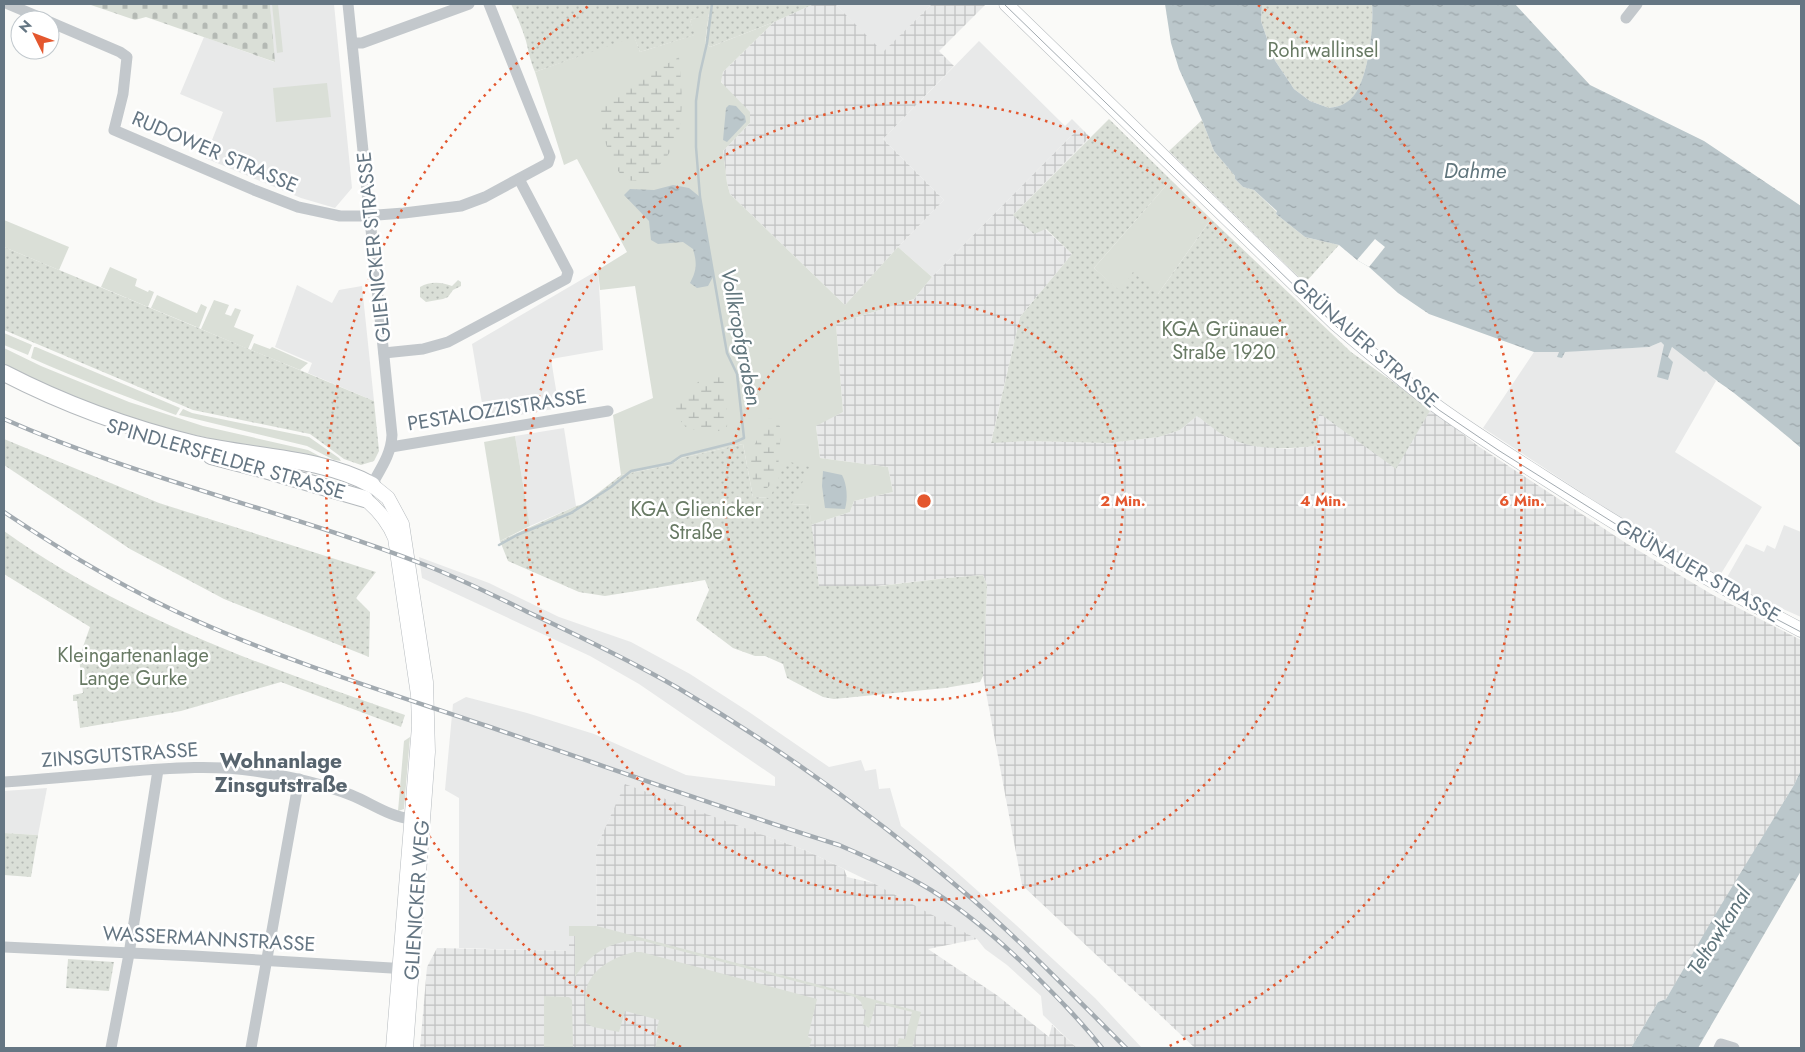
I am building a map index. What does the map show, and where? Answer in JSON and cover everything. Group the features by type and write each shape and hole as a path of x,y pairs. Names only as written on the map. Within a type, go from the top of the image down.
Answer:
{"highway":[{"name":"SPINDLERSFELDER STRASSE","path":"4,373 71,403 142,430 197,444 294,460 341,472 361,480 368,492"},
{"name":"SPINDLERSFELDER STRASSE","path":"4,384 68,412 140,438 265,470 368,492"}],"main road":[{"name":"GRÜNAUER STRASSE","path":"1006,4 1336,324 1389,370 1440,409 1499,449 1661,552 1720,588 1801,630"},
{"name":"GLIENICKER WEG","path":"368,492 388,498 402,524 426,682 428,752 405,969 393,1048"},
{"name":"GLIENICKER WEG","path":"368,492 389,524 397,545 418,695 419,726 411,819 405,969 406,1048"}],"street":[{"path":"8,4 22,10"},
{"name":"GLIENICKER STRASSE","path":"348,4 384,353 391,447 383,467 368,492"},
{"path":"352,43 362,43 469,4"},
{"path":"370,216 461,206 485,197 548,162 550,157 488,4"},
{"path":"1626,18 1637,4"},
{"name":"RUDOWER STRASSE","path":"60,26 120,52 127,57 123,94 114,130 298,207 340,216 370,216"},
{"path":"384,353 423,349 448,342 566,279 568,272 519,179"},
{"name":"PESTALOZZISTRASSE","path":"391,447 608,411"},
{"name":"ZINSGUTSTRASSE","path":"4,782 204,767 238,769 299,779 352,796 397,816 411,819"},
{"path":"111,1048 129,954 158,770"},
{"path":"251,1048 299,779"},
{"name":"WASSERMANNSTRASSE","path":"4,947 405,969"},
{"path":"1720,1046 1734,1048"}],"shaded area":[{"path":"270,4 334,4 352,188 335,208 301,198 205,158 223,112 180,94 204,37 274,62"},
{"path":"814,4 835,4 883,52 932,4 986,4 939,51 954,66 883,139 944,200 845,305 730,194 723,151 750,123 721,81 723,72 774,22"},
{"path":"835,4 932,4 883,53"},
{"path":"979,41 1065,126 1072,119 1080,127 932,277 898,247 944,200 883,139"},
{"path":"1080,127 1090,137 1013,215 1045,229 1072,254 1020,317 991,442 1109,443 1159,437 1180,430 1197,416 1228,438 1255,446 1286,449 1317,446 1319,412 1431,409 1478,446 1626,543 1713,595 1801,640 1801,770 1794,785 1666,999 1658,1002 1631,1048 1195,1048 1022,885 983,676 987,585 983,575 876,586 819,586 811,525 850,512 854,501 893,492 888,467 820,458 816,425 843,412 836,324 914,299 932,277"},
{"path":"598,270 603,350 551,359 559,408 485,421 472,344"},
{"path":"297,285 332,303 339,290 362,286 374,401 308,373 312,363 275,347"},
{"path":"1661,342 1668,357 1672,347 1704,372 1706,370 1716,381 1675,452 1762,507 1719,577 1633,526 1483,428 1534,352 1649,347"},
{"path":"564,428 576,506 530,526 515,436"},
{"path":"1784,525 1801,532 1801,617 1725,581 1746,544 1764,552 1767,545 1775,549"},
{"path":"419,557 489,583 559,617 631,642 690,674 829,767 861,760 865,771 876,769 879,789 890,788 901,826 1016,925 1095,998 1142,1048 1077,1048 1043,1015 1041,996 1007,965 985,949 977,939 918,909 873,883 807,851 625,785 596,848 597,926 569,951 459,948 459,798 445,790 453,704 466,697 527,713 594,734 686,775 775,786 775,777 639,684 590,656 422,578"},
{"path":"625,784 807,851 844,869 847,877 873,883 977,939 928,949 998,996 1049,1037 1052,1025 1077,1048 420,1048 427,967 437,948 569,951 569,926 597,926 596,848"},
{"path":"47,788 38,835 4,833 4,791"}],"green space":[{"path":"88,4 270,4 275,62 146,17 135,20"},
{"path":"272,4 278,4 283,52 277,53"},
{"path":"511,4 814,4 710,47 705,43 709,14 690,20 695,35 640,52 634,37 535,72 523,31"},
{"name":"Rohrwallinsel","path":"1262,4 1372,4 1371,42 1365,72 1354,96 1347,103 1329,108 1310,101 1294,89 1274,59 1261,21"},
{"path":"709,13 705,43 710,47 774,22 723,72 721,82 750,112 750,123 723,151 730,194 845,305 898,247 932,277 914,299 836,324 843,412 816,426 820,458 888,467 893,492 854,501 850,512 811,525 809,504 791,505 770,498 753,497 743,444 681,458 670,465 621,475 613,415 653,398 635,286 600,290 598,270 627,252 577,159 564,165 535,72 634,36 640,52 694,35 690,20"},
{"path":"679,57 682,94 679,131 676,141 663,161 647,177 639,181 627,179 620,173 609,153 599,111 619,91"},
{"path":"327,83 331,117 276,122 273,88"},
{"name":"KGA Grünauer Straße 1920","path":"1109,119 1171,180 1094,268 1120,291 1133,272 1158,294 1211,219 1351,352 1431,409 1396,469 1319,413 1317,446 1272,448 1250,445 1229,438 1197,416 1180,430 1159,437 1109,443 1027,441 991,443 1020,317 1072,254 1046,229 1034,234 1013,215"},
{"name":"KGA Grünauer Straße 1920","path":"1202,120 1214,151 1243,187 1254,190 1277,212 1276,214 1305,237 1339,245 1305,283 1169,151"},
{"path":"1171,180 1211,219 1158,294 1120,292 1094,268"},
{"path":"4,220 69,247 59,270 4,247"},
{"path":"4,247 374,401 379,451 374,461 361,465 344,459 310,434 193,410 4,330"},
{"path":"110,267 137,279 135,286 148,292 149,290 154,292 148,307 101,287"},
{"path":"458,280 461,282 461,286 453,290 448,297 426,302 420,297 420,287 424,285 436,283 452,286"},
{"path":"157,295 197,313 201,304 207,307 199,328 151,308"},
{"path":"214,300 229,305 225,314 231,316 235,308 241,310 234,327 254,335 248,349 201,329"},
{"path":"4,333 32,345 28,355 4,345"},
{"path":"254,343 270,349 272,347 308,363 300,370 251,350"},
{"path":"34,347 180,408 176,415 121,395 31,358"},
{"path":"4,348 41,366 129,402 203,426 308,450 338,466 153,426 107,410 4,368"},
{"path":"716,373 723,379 725,387 725,403 729,420 726,429 711,433 701,430 688,430 680,420 675,406 700,380"},
{"path":"183,409 192,413 309,437 341,461 334,460 307,446 179,415"},
{"path":"770,418 777,422 781,429 778,466 774,480 765,489 759,491 754,489 750,454 763,428 763,420"},
{"path":"515,436 530,526 500,541 484,442"},
{"path":"4,439 159,503 376,572 356,598 370,612 369,657 224,599 130,549 4,465"},
{"name":"KGA Glienicker Straße","path":"743,444 753,497 770,498 786,461 810,467 791,505 809,504 819,586 879,586 983,575 987,585 983,676 980,682 945,688 834,699 823,697 787,678 783,664 765,656 755,656 733,648 696,620 709,590 705,580 605,596 579,592 508,561 500,541 584,504 621,475 670,465 681,458"},
{"name":"Kleingartenanlage Lange Gurke","path":"4,531 50,562 98,590 147,615 249,659 405,715 401,727 281,682 181,711 80,728 77,701 73,701 73,695 83,693 79,658 90,627 4,574"},
{"path":"410,737 404,809 398,811 404,741"},
{"path":"4,833 38,835 31,877 4,875"},
{"path":"569,926 597,926 921,1012 912,1048 897,1047 899,1038 905,1039 912,1012 876,1003 869,1028 863,1024 866,1010 863,1009 861,1002 855,997 643,941 622,942 604,949 588,961 575,977 575,936 569,936"},
{"path":"634,952 641,952 817,999 808,1037 812,1039 809,1048 655,1048 659,1033 656,1032 659,1020 625,1011 619,1032 593,1027 586,1023 585,995 592,976 611,961"},
{"path":"68,959 114,962 109,991 66,988"},
{"path":"544,996 569,997 572,1000 573,1048 544,1048"}],"water":[{"name":"Dahme","path":"1165,4 1262,4 1261,21 1274,59 1294,89 1310,101 1329,108 1347,102 1360,85 1365,72 1371,42 1372,4 1515,4 1590,85 1704,141 1801,206 1801,448 1706,371 1704,372 1672,347 1668,357 1673,362 1668,380 1657,377 1664,345 1661,342 1649,347 1565,352 1562,358 1557,357 1559,352 1534,352 1429,314 1398,293 1369,267 1339,245 1305,237 1276,214 1277,211 1254,190 1243,187 1214,151 1179,69 1171,43"},
{"path":"729,105 736,106 745,116 746,122 727,142 723,140 726,108"},
{"path":"673,185 689,188 700,197 714,275 708,286 697,288 690,283 696,266 693,249 683,242 658,244 651,240 649,221 624,195 630,189 654,190"},
{"path":"823,471 842,475 846,492 845,509 825,508 822,486"},
{"name":"Teltowkanal","path":"1801,770 1801,871 1698,1048 1631,1048 1658,1002 1666,999 1794,785"}],"pier":[{"path":"1375,239 1385,247 1369,267 1357,260"}],"waterway":[{"name":"Vollkropfgraben","path":"499,545 517,535 571,513 611,487 631,471 671,463 681,456 733,443 744,438 737,374 727,353 700,197 696,147 696,101 712,4"}],"tram line":[{"path":"1004,4 1340,330 1439,410 1498,450 1719,589 1801,632"}],"railway":[{"path":"4,419 108,460 320,528 425,565 479,588 569,631 678,688 792,760 901,840 1011,934 1126,1048"},
{"path":"4,512 74,557 122,584 232,636 341,677 839,845 889,868 934,892 991,934 1058,998 1102,1048"}],"district":[{"name":"Wohnanlage Zinsgutstraße","path":"281,773"}]}
